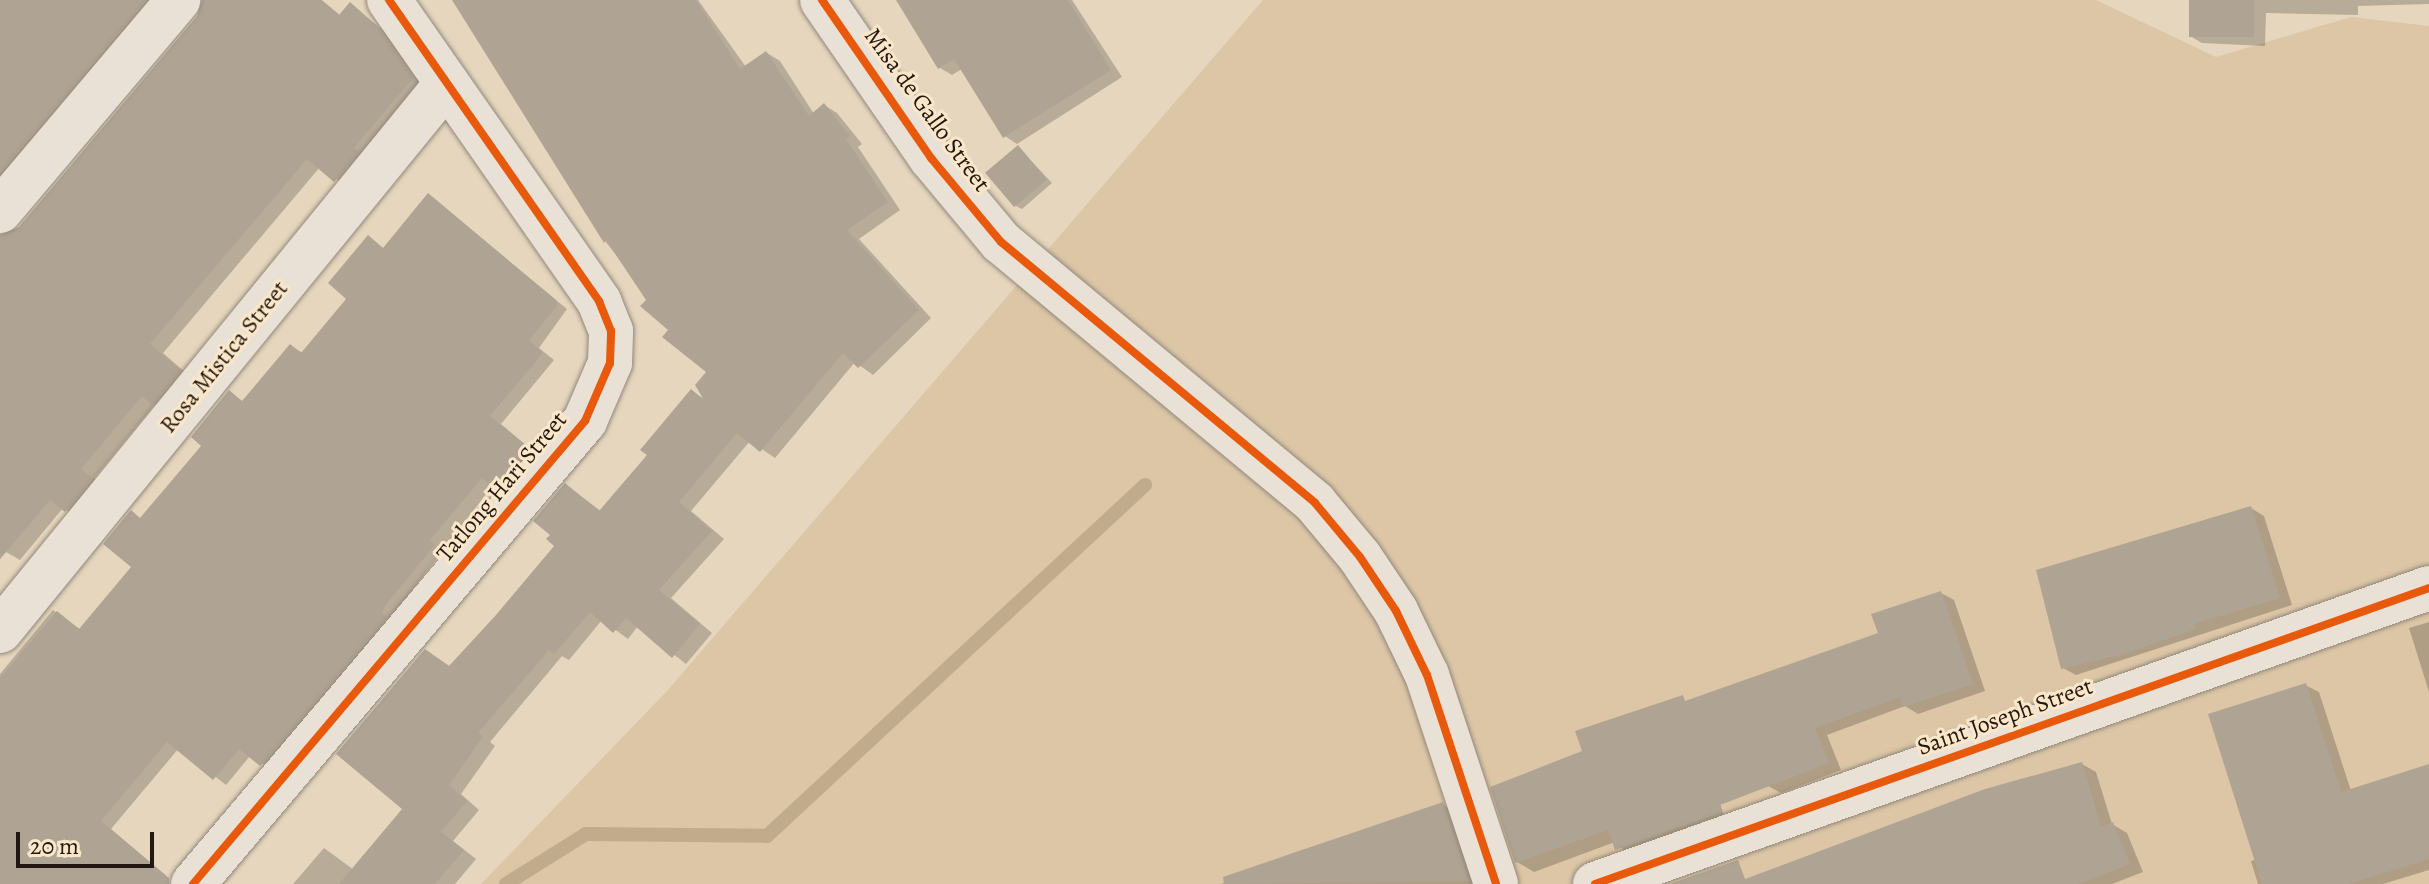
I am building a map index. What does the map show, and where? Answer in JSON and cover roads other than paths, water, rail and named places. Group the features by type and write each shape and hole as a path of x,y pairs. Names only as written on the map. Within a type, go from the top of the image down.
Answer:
{"street":[{"path":"0,211 178,0"},
{"name":"Tatlong Hari Street","path":"193,884 585,421 600,395 610,363 611,331 599,301 389,0"},
{"name":"Misa de Gallo Street","path":"822,0 931,158 1001,242 1304,494 1360,557 1396,611 1427,675 1496,884"},
{"name":"Rosa Mistica Street","path":"0,631 447,83"},
{"name":"Saint Joseph Street","path":"1595,884 2429,588"}],"waterway":[{"path":"506,884 586,834 767,836 1145,485"}]}
